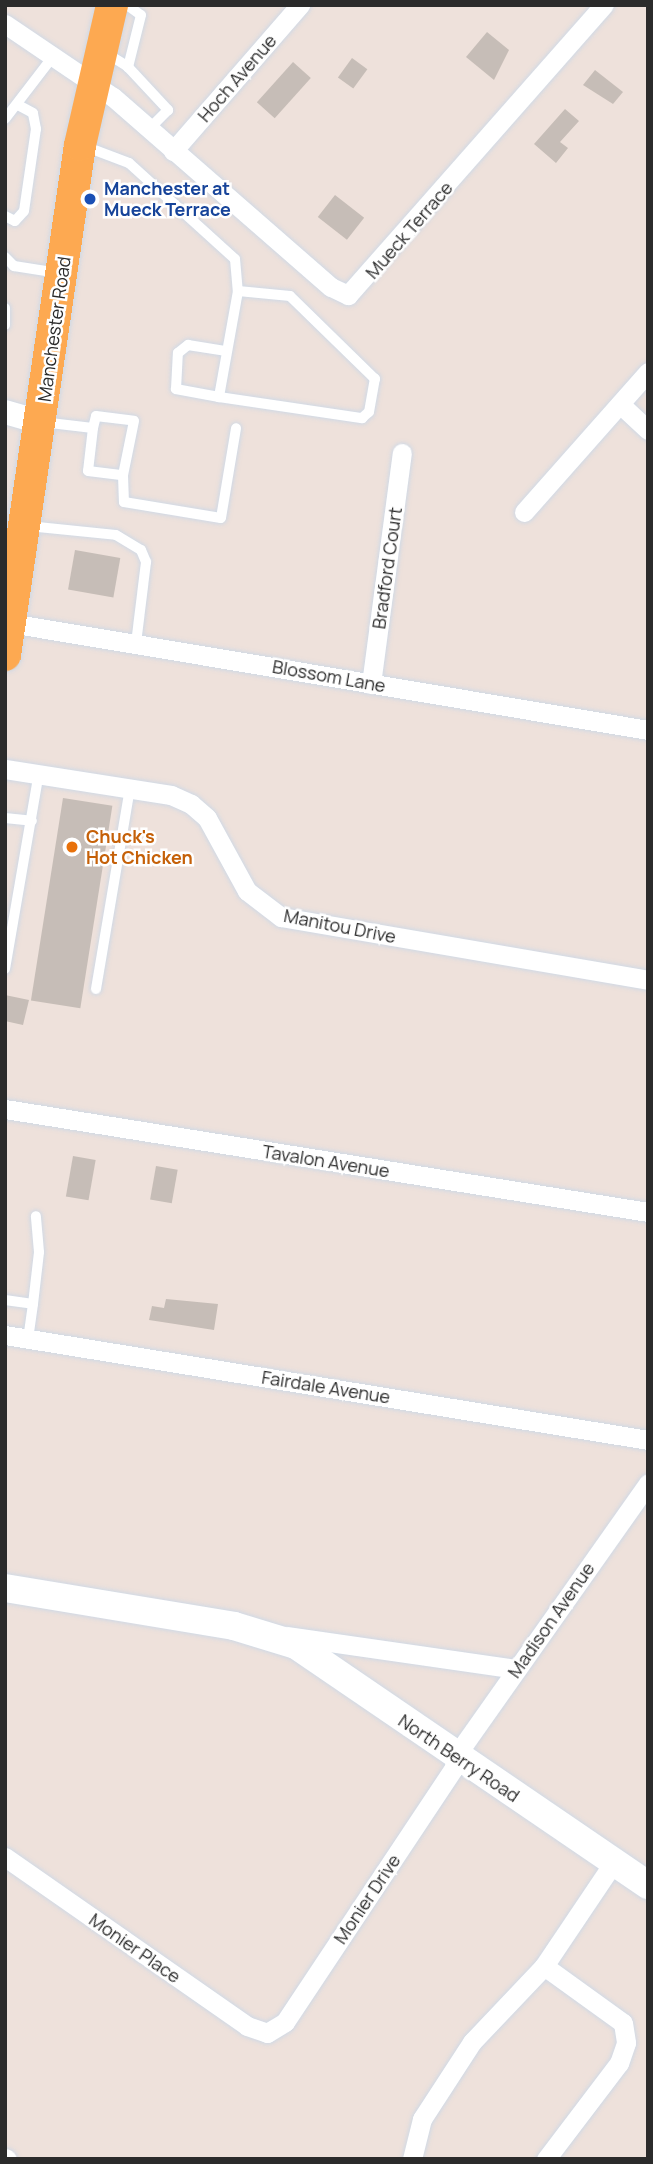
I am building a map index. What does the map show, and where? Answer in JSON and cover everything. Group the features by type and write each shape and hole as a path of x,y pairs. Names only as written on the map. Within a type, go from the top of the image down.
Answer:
{"main road":[{"name":"Manchester Road","path":"6,646 10,591 41,422 80,145 112,5"},
{"name":"North Berry Road","path":"5,1588 268,1635 296,1645 455,1757 648,1885"}],"street":[{"name":"Hoch Avenue","path":"173,151 300,5"},
{"name":"Mueck Terrace","path":"5,24 51,59 92,84 149,129 331,287 348,295 604,5"},
{"path":"524,512 648,372"},
{"path":"620,404 648,430"},
{"path":"5,412 41,422"},
{"name":"Bradford Court","path":"371,684 402,453"},
{"name":"Blossom Lane","path":"6,646 136,644 648,730"},
{"name":"Manitou Drive","path":"5,769 130,788 191,804 207,818 247,891 281,916 648,980"},
{"name":"Tavalon Avenue","path":"5,1109 648,1212"},
{"name":"Fairdale Avenue","path":"5,1335 648,1440"},
{"name":"Madison Avenue","path":"455,1757 648,1483"},
{"name":"North Berry Road","path":"268,1635 338,1639 517,1669"},
{"name":"Monier Drive","path":"267,2033 285,2022 454,1768 455,1757"},
{"name":"Monier Place","path":"5,1857 247,2026 267,2033"},
{"path":"412,2159 422,2119 472,2042 544,1966 614,1861"},
{"path":"544,1966 623,2024 626,2043 619,2063 546,2159"}],"lane":[{"path":"127,5 141,15 128,67"},
{"path":"100,49 128,67 168,110 149,129"},
{"path":"5,119 51,59"},
{"path":"5,216 15,221 24,211 36,128 33,113 18,105"},
{"path":"80,145 108,151 129,163 222,243 235,259 238,291 219,397"},
{"path":"5,257 15,265 62,274"},
{"path":"227,351 188,345 176,363 176,389 362,418 377,389 375,379 290,296 238,291"},
{"path":"5,308 5,325"},
{"path":"123,475 88,471 96,416 134,421 123,475 124,502 221,517 236,428"},
{"path":"41,422 93,428"},
{"path":"24,525 116,535 141,550 146,562 136,644"},
{"path":"5,969 39,773"},
{"path":"96,989 130,788"},
{"path":"5,818 32,821"},
{"path":"28,1339 39,1252 36,1216"},
{"path":"5,1300 33,1304"}],"building":[{"path":"487,32 509,50 494,80 466,57"},
{"path":"352,58 367,69 353,89 338,77"},
{"path":"293,62 311,78 275,118 257,102"},
{"path":"595,70 623,92 613,104 583,85"},
{"path":"565,109 579,121 560,142 568,148 556,163 534,144"},
{"path":"335,195 364,218 347,240 318,217"},
{"path":"75,550 120,558 113,597 68,589"},
{"path":"63,798 112,806 80,1008 31,1000"},
{"path":"5,995 29,1000 23,1025 5,1021"},
{"path":"73,1156 96,1160 89,1200 66,1196"},
{"path":"156,1166 178,1170 172,1203 150,1199"},
{"path":"166,1299 218,1304 214,1330 149,1320 152,1306 164,1308"}],"place":[{"name":"Manchester at Mueck Terrace","path":"90,199"},
{"name":"Chuck's Hot Chicken","path":"72,847"}]}
